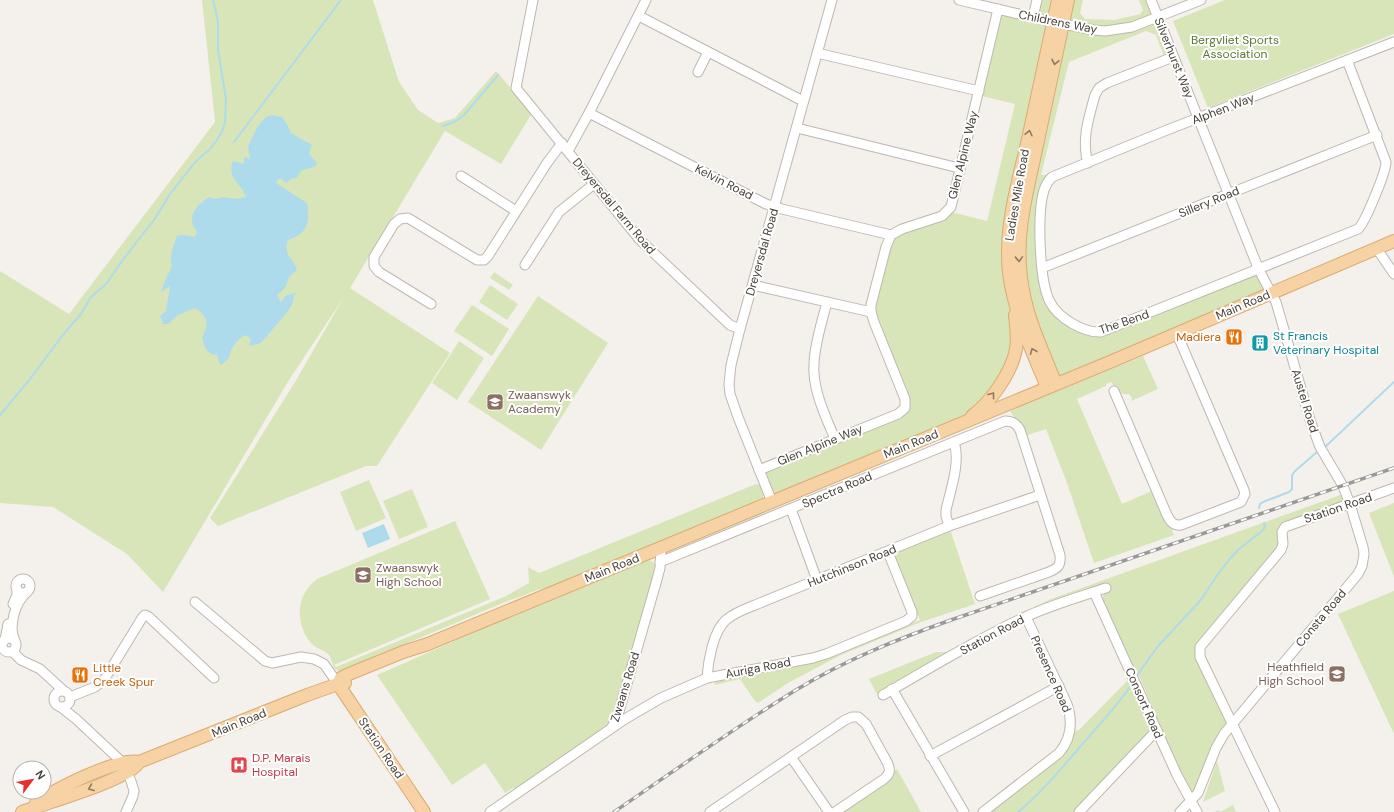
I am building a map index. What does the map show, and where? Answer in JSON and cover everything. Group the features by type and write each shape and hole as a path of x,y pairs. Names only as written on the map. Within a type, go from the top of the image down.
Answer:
{"main road":[{"name":"Ladies Mile Road","path":"1051,386 1026,304 1020,266 1019,244 1025,202 1058,23 1058,0"},
{"name":"Ladies Mile Road","path":"1051,386 1024,329 1011,282 1008,251 1010,226 1058,23 1068,0"},
{"name":"Main Road","path":"24,811 68,797 125,767 137,766 139,762 307,695 338,684 344,684 406,657 428,644 1177,334 1394,241"},
{"path":"951,428 974,414 986,402 1004,378 1012,363 1017,340 1011,282"},
{"name":"Station Road","path":"338,684 424,812"}],"street":[{"name":"Dreyersdal Farm Road","path":"533,0 516,88 640,240 730,325 740,329"},
{"path":"568,151 589,113 646,0"},
{"name":"Dreyersdal Road","path":"772,502 730,394 729,384 731,366 832,0"},
{"name":"Childrens Way","path":"959,0 1058,23 1105,31 1132,26 1201,0"},
{"path":"1033,17 1037,0"},
{"name":"Silverhurst Way","path":"1151,0 1259,270 1271,293"},
{"name":"Glen Alpine Way","path":"891,235 902,229 942,216 951,205 998,10"},
{"path":"638,16 804,101"},
{"name":"Alphen Way","path":"1052,177 1394,42"},
{"path":"698,72 708,52"},
{"path":"817,53 979,91"},
{"path":"1088,163 1085,150 1085,139 1095,95 1099,88 1173,57"},
{"name":"The Bend","path":"1052,177 1044,189 1040,244 1042,268 1049,301 1055,311 1078,326 1089,331 1101,332 1119,326 1354,232 1361,227 1386,166 1385,156 1348,60"},
{"name":"Kelvin Road","path":"589,113 766,204 891,235"},
{"path":"797,128 960,168"},
{"name":"Sillery Road","path":"1042,268 1377,135"},
{"path":"431,304 379,272 374,266 374,257 397,220 404,218 412,220 477,260 481,260 488,256 552,155 562,143"},
{"path":"461,176 516,211"},
{"path":"525,265 559,212 594,184"},
{"path":"753,285 871,312 871,305 886,247 891,235"},
{"path":"1377,248 1394,274"},
{"name":"Austel Road","path":"1271,293 1278,311 1311,423 1321,450 1343,486 1350,504"},
{"path":"827,302 814,363 816,388 826,419 835,439"},
{"name":"Glen Alpine Way","path":"759,470 898,414 905,408 905,399 871,312"},
{"path":"1114,391 1167,515 1173,524 1177,526 1181,525 1241,502 1244,498 1244,490 1177,334"},
{"name":"Spectra Road","path":"660,562 1006,421 1014,422 1020,430 1040,494"},
{"path":"949,526 946,510 956,463 954,443"},
{"path":"876,459 881,472"},
{"name":"Station Road","path":"1232,724 1200,657 1199,650 1202,643 1281,550 1283,544 1281,534 1287,526 1394,488"},
{"path":"980,596 1048,572 1059,566 1061,562 1060,555 1040,494"},
{"name":"Hutchinson Road","path":"706,678 718,629 724,621 739,612 949,526 1040,494"},
{"name":"Consta Road","path":"1180,812 1200,790 1218,742 1278,667 1358,574 1362,566 1364,554 1350,504"},
{"path":"792,509 817,580"},
{"name":"Zwaans Road","path":"490,812 610,730 618,715 656,583 661,548"},
{"name":"Auriga Road","path":"610,730 652,703 706,678 813,658 900,625 911,618 912,612 888,552"},
{"path":"13,652 17,646 12,632 14,619 21,598 30,589 30,584 26,579 19,580 16,584 17,595 9,617 5,640 2,646 7,652 13,652 21,660 40,669 67,700 76,719 125,767 134,791 126,812"},
{"name":"Station Road","path":"883,695 969,646 1026,617 1049,607 1106,588"},
{"path":"16,589 22,593 27,592"},
{"name":"Consort Road","path":"1094,592 1157,730 1197,812"},
{"path":"195,602 265,661 272,663 301,658 314,659 324,664 338,684"},
{"path":"45,674 55,695 55,704 95,687 104,680 142,618 146,615 214,678"},
{"name":"Presence Road","path":"983,812 1050,761 1064,748 1069,737 1070,718 1067,704 1026,617"},
{"path":"5,640 11,638 15,641"},
{"path":"930,756 1059,686"},
{"path":"892,689 964,812"},
{"path":"55,695 58,692 67,700"},
{"path":"710,812 845,720 852,717 858,717 866,724 887,762 890,769 889,774 884,780 835,812"},
{"path":"1232,724 1275,812"},
{"path":"1079,812 1157,730"},
{"path":"791,757 829,812"}],"green space":[{"path":"202,0 373,0 399,82 418,110 438,123 455,118 496,71 532,113 501,164 445,131 350,288 450,353 377,466 366,466 218,526 210,518 295,382 344,297 289,380 163,592 127,554 53,507 0,503 0,271 69,314 215,122"},
{"path":"1037,0 1058,0 1037,98 1015,356 974,414 772,502 759,470 905,408 871,312 888,241 949,210 955,213 987,221 1015,104 978,95 998,9 1032,17"},
{"path":"1068,0 1083,0 1080,13 1085,19 1115,20 1140,14 1143,10 1139,0 1151,0 1173,57 1163,54 1156,35 1146,31 1069,62 1041,175 1049,175 1040,244 1052,306 1095,332 1259,270 1271,293 1056,384 1046,359 1019,255"},
{"name":"Bergvliet Sports Association","path":"1225,0 1394,0 1394,34 1208,108 1173,21"},
{"path":"494,272 513,285 509,290 490,278"},
{"path":"490,285 518,304 507,320 479,302"},
{"path":"538,296 608,343 541,450 468,402"},
{"path":"472,305 509,329 492,356 454,331"},
{"path":"459,341 484,358 457,400 432,383"},
{"path":"1143,356 1158,389 1131,401 1132,398 1129,394 1123,394 1118,391 1111,382 1106,384 1106,386 1077,399 1122,504 1154,490 1174,535 1094,563 1067,483 1046,429 1025,436 1010,411"},
{"path":"369,480 386,518 356,531 340,492"},
{"path":"756,484 761,485 763,495 761,501 633,553 625,554 626,556 553,588 537,590 510,600 341,671 334,668 327,653 313,645 308,639 301,625 301,602 308,588 317,579 455,521 490,599 334,665 336,667 506,596 529,583 528,567 539,573"},
{"path":"412,489 428,527 399,539 383,501"},
{"path":"1343,494 1345,501 1279,529 1277,533 1279,547 1197,644 1227,723 1192,792 1188,790 1137,671 1133,667 1102,599 1104,594 1108,591 1016,618 877,694 869,679 936,652 946,652 1051,599"},
{"path":"1394,503 1394,577 1369,513"},
{"path":"950,529 975,604 921,622 841,655 788,683 758,703 740,679 715,685 714,680 827,657 920,620 895,562 895,558 898,552"},
{"path":"649,560 654,563 656,568 615,713 607,729 515,791 513,788 505,793 485,763 452,785 377,675 514,615"},
{"path":"1394,591 1394,734 1338,614"},
{"path":"1130,678 1131,681 1129,683 1132,688 1134,686 1151,727 1150,731 1074,812 988,812 1058,759 1073,731 1079,730"},
{"path":"1217,761 1225,791 1203,802"},
{"path":"897,769 921,812 841,812 891,778 894,771"},
{"path":"1233,805 1236,812 1220,812"}],"water":[{"path":"272,115 282,117 291,133 312,145 309,154 317,163 316,166 301,171 297,178 291,179 286,183 281,179 278,179 276,183 307,203 308,221 304,231 288,240 287,245 288,253 297,270 289,277 284,289 277,295 281,303 285,296 298,292 294,295 293,302 289,310 261,343 249,346 251,339 245,335 234,345 228,359 220,365 217,355 208,352 204,345 202,338 207,325 205,318 200,311 195,308 178,315 168,324 163,324 160,316 166,311 170,286 161,292 172,266 171,255 177,236 184,235 195,237 197,232 192,223 192,217 193,213 203,201 209,197 215,199 223,197 237,199 246,197 231,172 231,167 233,161 244,164 244,157 250,159 248,146 258,126 266,117"},
{"path":"384,524 390,539 368,548 362,533"}],"waterway":[{"path":"0,415 81,314 91,297 106,284 154,220 170,194 196,161 209,150 222,131 225,122 226,99 218,50 218,21 213,0"},
{"path":"234,142 341,0"},
{"path":"443,126 456,121 464,115 498,75"},
{"path":"1325,447 1394,382"},
{"path":"1259,508 1260,504 1263,502 1289,492 1292,489 1292,475 1317,452"},
{"path":"1136,677 1158,646 1200,601 1229,560 1238,550 1262,531 1265,527 1264,523"},
{"path":"1018,812 1058,773 1114,708 1133,683"}],"railway":[{"path":"614,812 773,704 833,669 872,651 951,620 1394,468"}],"place":[{"name":"Madiera","path":"1234,337"},
{"name":"St Francis Veterinary Hospital","path":"1260,343"},
{"name":"Zwaanswyk Academy","path":"495,402"},
{"name":"Zwaanswyk High School","path":"363,575"},
{"name":"Heathfield High School","path":"1337,674"},
{"name":"Little Creek Spur","path":"80,675"},
{"name":"D.P. Marais Hospital","path":"239,765"}]}
